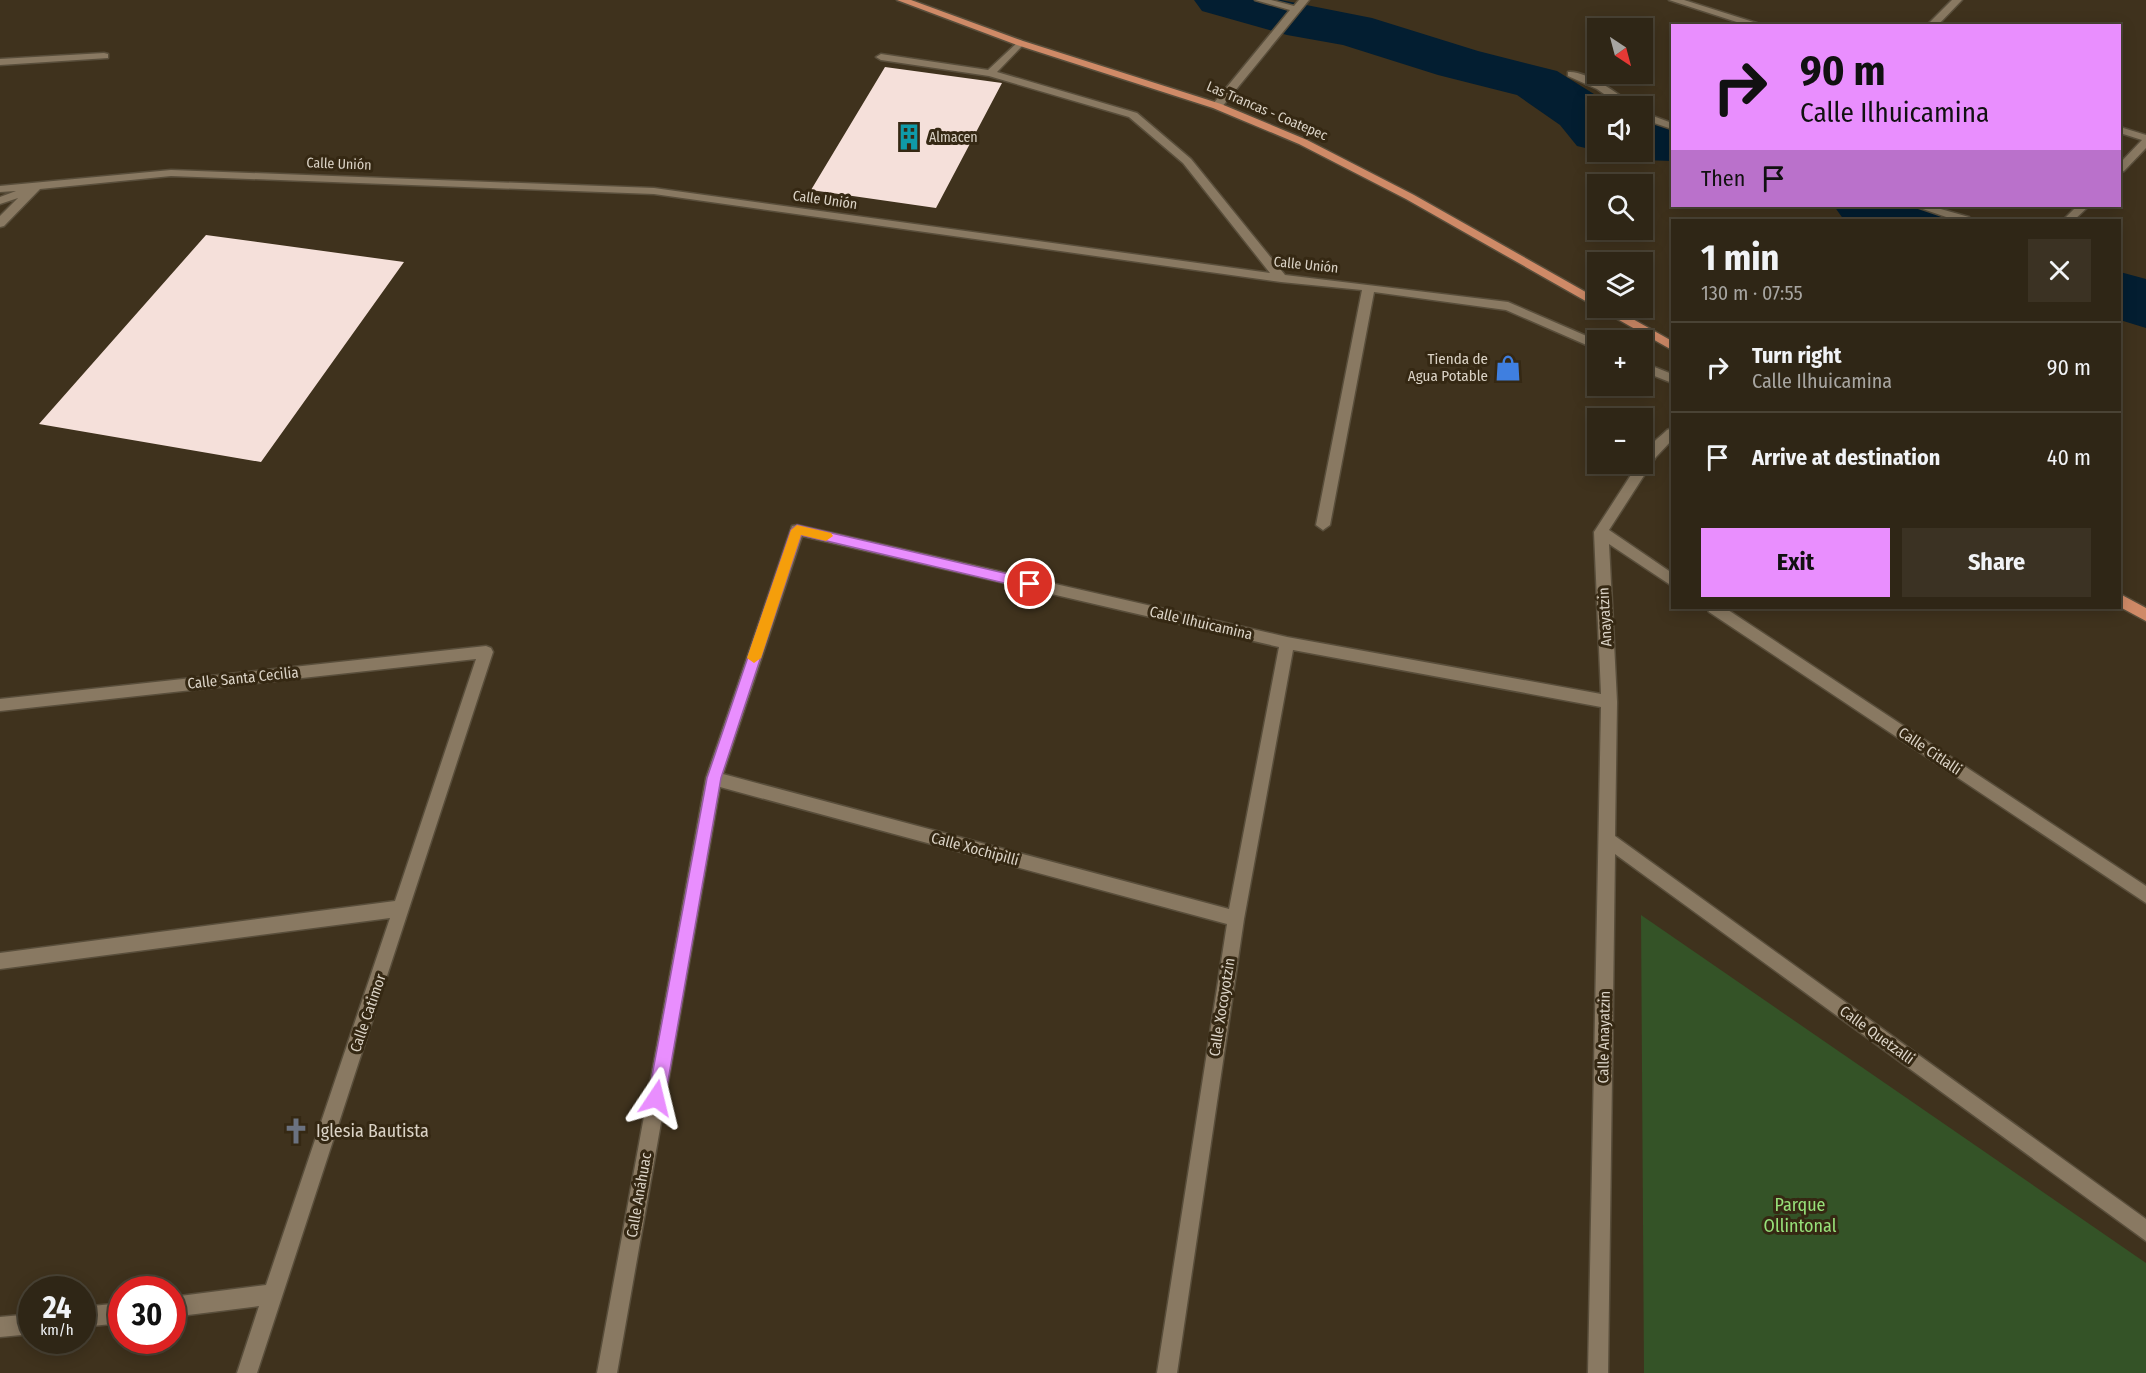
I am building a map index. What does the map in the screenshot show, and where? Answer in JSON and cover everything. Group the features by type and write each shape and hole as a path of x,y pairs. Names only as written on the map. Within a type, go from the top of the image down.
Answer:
{"main road":[{"name":"Las Trancas - Coatepec","path":"902,0 1020,43 1218,106 1303,142 1400,192 1587,297"},
{"path":"1623,318 1671,345"},
{"path":"2121,601 2146,615"}],"street":[{"path":"1260,0 1296,9"},
{"path":"1218,106 1304,0"},
{"path":"1674,0 1754,24"},
{"path":"1933,24 1957,0"},
{"path":"990,73 1020,43"},
{"path":"0,62 104,56"},
{"path":"881,57 990,73 1133,115 1186,161 1281,278"},
{"path":"1572,74 1601,87 1613,96"},
{"path":"1653,119 1671,126"},
{"path":"2121,130 2146,140 2121,168"},
{"name":"Calle Unión","path":"0,189 171,173 654,191 1281,278 1369,287 1508,306 1587,341"},
{"path":"0,201 36,186"},
{"path":"0,223 36,186"},
{"path":"1923,207 1962,219"},
{"path":"2069,219 2082,207"},
{"path":"1323,525 1369,287"},
{"path":"1653,371 1671,379"},
{"path":"1671,434 1651,454 1601,532 1671,579"},
{"name":"Calle Ilhuicamina","path":"797,530 1287,643 1609,702"},
{"name":"Calle Anáhuac","path":"607,1373 714,778 797,530"},
{"name":"Anayatzin","path":"1601,532 1609,702"},
{"name":"Calle Citlalli","path":"1716,609 2146,895"},
{"name":"Calle Xocoyotzin","path":"1167,1373 1236,920 1287,643"},
{"name":"Calle Santa Cecilia","path":"0,705 486,652"},
{"name":"Calle Catimor","path":"247,1373 486,652"},
{"name":"Calle Anayatzin","path":"1598,1373 1609,702"},
{"name":"Calle Xochipilli","path":"714,778 1236,920"},
{"name":"Calle Quetzalli","path":"1608,840 2146,1231"},
{"path":"0,961 403,908"},
{"path":"186,1304 273,1294"},
{"path":"0,1327 18,1325"}],"green space":[{"name":"Parque Ollintonal","path":"1641,915 2146,1263 2146,1373 1644,1373"}],"building":[{"name":"Almacen","path":"885,67 1002,83 936,208 811,190"},
{"path":"206,235 404,262 261,462 39,424"}],"waterway":[{"path":"1221,0 1287,19 1352,30 1458,63 1537,83 1581,112 1587,119"},
{"path":"1653,142 1671,143"},
{"path":"1869,207 1911,219"},
{"path":"2121,294 2146,305"}],"slow traffic":[{"path":"754,658 797,530 826,536"}],"place":[{"name":"Almacen","path":"909,137"},
{"name":"Tienda de Agua Potable","path":"1508,368"},
{"name":"Iglesia Bautista","path":"296,1131"}],"route":[{"path":"656,1098 714,778 797,530 1030,584"}]}
